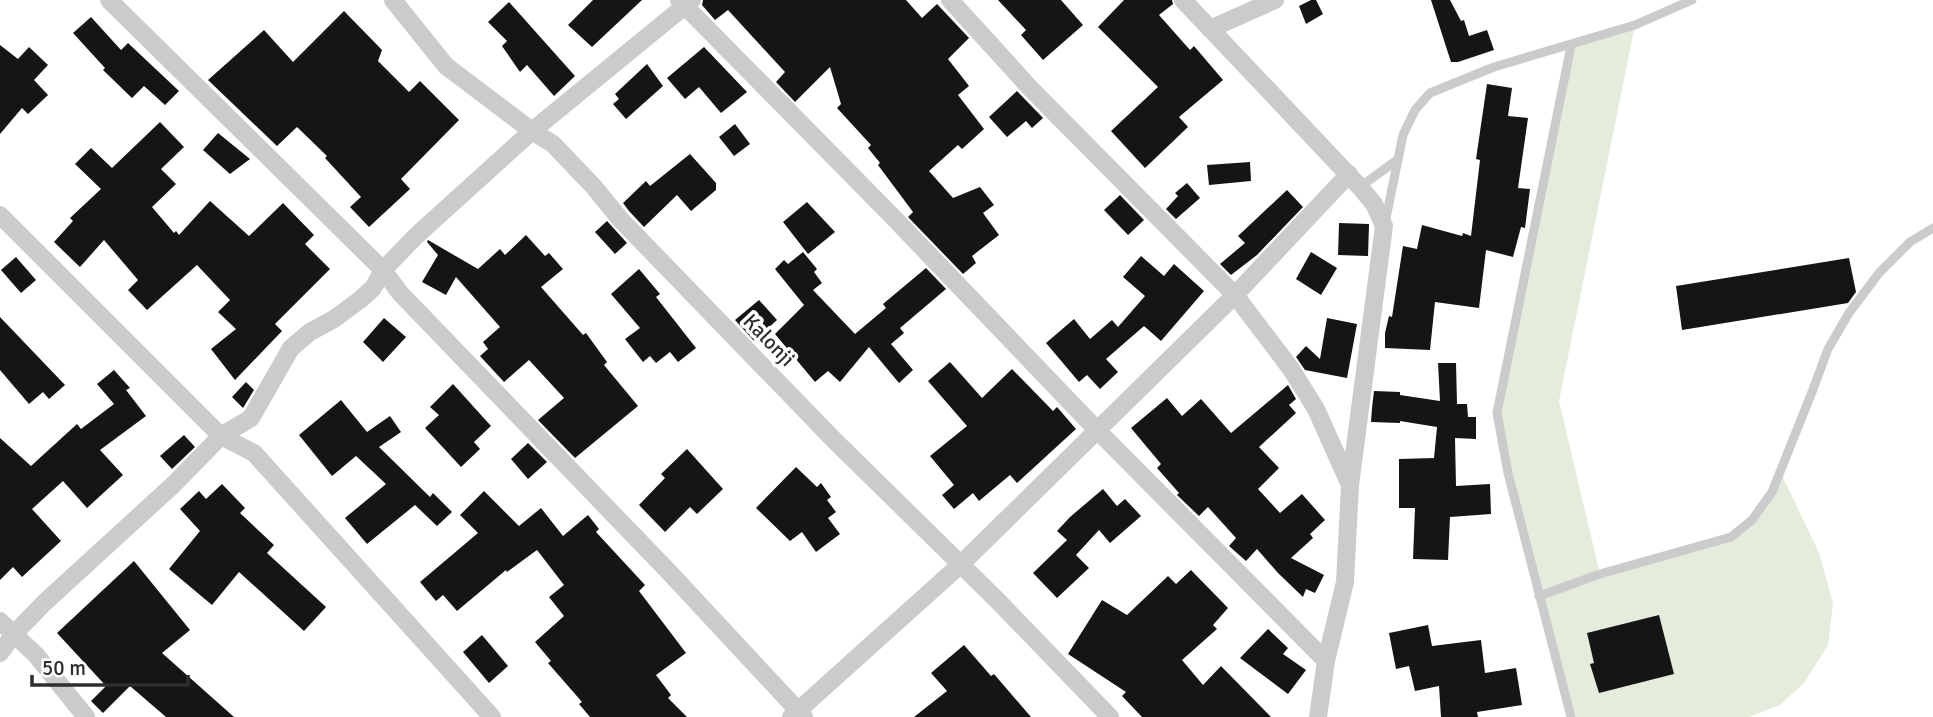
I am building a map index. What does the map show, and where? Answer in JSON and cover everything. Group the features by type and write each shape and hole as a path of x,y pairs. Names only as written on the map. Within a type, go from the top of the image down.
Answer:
{"street":[{"path":"109,0 383,271 400,293 669,572 798,715 960,565 1096,429 1355,181"},
{"name":"Kalonji","path":"393,0 446,66 553,144 630,229 834,440 998,601 1110,717"},
{"path":"950,0 1031,89 1235,295 1292,369 1316,409 1350,485"},
{"path":"1183,0 1355,181 1374,204 1384,226 1350,485 1345,582 1326,662 1318,717"},
{"path":"1210,29 1275,0"},
{"path":"0,653 13,634 44,603 173,485 221,436 251,418 291,348 310,332 334,319 361,299 417,235 532,131 685,2 1096,429 1326,662"},
{"path":"0,215 221,436 254,453 492,717"},
{"path":"0,621 36,655 86,717"}],"lane":[{"path":"1384,226 1403,135 1415,110 1430,93 1494,68 1635,25 1692,0"},
{"path":"1570,717 1508,473 1497,413 1571,46"},
{"path":"1355,181 1398,160"},
{"path":"1539,596 1600,574 1731,537 1752,520 1772,492 1828,349 1849,313 1879,273 1910,242 1933,228"}],"green space":[{"path":"1635,25 1559,401 1600,574 1731,537 1752,520 1780,471 1820,555 1833,604 1828,645 1804,683 1780,705 1749,717 1571,717 1497,413 1571,46"}],"building":[{"path":"593,0 642,0 592,47 568,25"},
{"path":"703,0 906,0 922,18 937,4 969,38 948,59 969,86 958,95 984,129 962,149 958,145 929,171 953,198 980,187 994,205 983,213 999,235 972,256 976,263 963,274 908,217 913,212 878,165 880,163 868,148 871,145 837,108 841,104 830,67 795,102 776,82 785,72 728,10 715,20 702,5"},
{"path":"998,0 1061,0 1083,25 1043,60 1021,35 1026,30"},
{"path":"1124,0 1172,0 1173,4 1159,15 1190,50 1194,46 1223,80 1179,117 1188,127 1145,168 1111,131 1158,87 1098,27"},
{"path":"1316,0 1323,14 1306,24 1299,6"},
{"path":"1431,0 1450,0 1461,21 1464,20 1469,36 1487,30 1494,50 1451,62"},
{"path":"509,2 575,76 554,96 527,65 520,72 502,46 507,41 488,22"},
{"path":"344,11 382,50 378,61 409,92 420,81 459,120 401,179 410,189 369,227 350,207 361,197 325,158 327,156 297,127 277,146 208,80 264,30 293,62"},
{"path":"91,17 121,50 128,43 179,91 165,105 144,86 132,98 103,70 105,68 73,33"},
{"path":"0,45 18,59 29,47 48,65 34,80 48,95 28,114 22,108 0,134"},
{"path":"704,47 747,92 721,113 699,87 685,99 667,78"},
{"path":"647,64 663,86 626,119 613,104 619,99 615,94"},
{"path":"1487,84 1512,88 1508,116 1528,118 1518,188 1530,189 1525,228 1521,227 1513,257 1486,250 1479,308 1435,302 1430,350 1385,348 1385,333 1389,316 1392,317 1403,246 1417,249 1422,225 1471,236 1480,160 1476,159"},
{"path":"1017,91 1043,118 1032,128 1026,121 1007,137 989,117"},
{"path":"160,122 184,147 161,169 176,184 152,207 174,233 176,231 179,235 210,201 249,236 283,203 314,235 305,244 330,269 275,324 282,331 235,380 211,349 236,329 218,312 230,300 197,265 147,310 128,290 138,280 104,240 80,267 54,242 73,221 70,218 101,189 75,164 91,148 112,168"},
{"path":"735,124 750,144 734,156 719,137"},
{"path":"218,133 250,159 230,174 203,150"},
{"path":"690,154 716,183 716,190 691,211 677,195 644,227 623,203 646,181 650,186"},
{"path":"1250,162 1251,181 1209,185 1207,165"},
{"path":"1187,183 1200,198 1176,219 1166,209 1178,196 1175,193"},
{"path":"1287,190 1303,207 1257,255 1231,275 1220,264 1245,243 1238,236"},
{"path":"1120,195 1144,220 1128,235 1104,210"},
{"path":"807,202 835,232 808,254 783,222"},
{"path":"607,221 627,243 615,254 595,232"},
{"path":"1339,223 1369,224 1368,256 1338,255"},
{"path":"526,235 545,256 549,253 563,269 541,287 583,335 586,333 607,362 604,365 638,406 575,458 538,420 564,398 529,360 504,382 480,356 488,349 483,342 500,327 456,277 446,295 422,282 438,255 428,240 478,269 500,249 505,255"},
{"path":"803,252 817,269 814,272 822,283 813,290 855,334 886,308 883,304 926,268 946,289 900,328 904,333 891,344 913,370 899,383 869,347 840,382 828,371 815,382 775,334 804,305 775,269 784,260 788,264"},
{"path":"1311,252 1337,268 1321,295 1296,279"},
{"path":"1141,256 1164,276 1174,264 1204,291 1161,341 1144,326 1106,359 1118,372 1100,389 1087,375 1079,382 1046,343 1074,319 1090,339 1112,320 1118,327 1145,296 1123,277"},
{"path":"16,257 36,280 21,293 1,270"},
{"path":"1849,258 1856,292 1848,303 1682,330 1676,286"},
{"path":"639,269 660,294 656,297 696,348 678,362 670,352 656,363 650,356 643,362 625,339 640,328 611,294"},
{"path":"759,300 777,320 754,341 735,320"},
{"path":"0,317 65,385 49,399 43,392 29,404 0,370"},
{"path":"384,318 406,337 383,362 363,342"},
{"path":"1327,318 1357,324 1347,378 1305,370 1296,357 1306,346 1320,359"},
{"path":"950,362 982,398 1012,369 1053,411 1057,407 1076,429 1017,483 1010,475 979,501 973,493 954,509 942,495 954,485 930,456 967,426 928,381"},
{"path":"1438,363 1456,363 1457,404 1467,404 1468,417 1476,417 1476,439 1455,438 1456,486 1490,484 1491,514 1450,517 1448,560 1413,559 1415,508 1399,508 1399,459 1434,458 1437,427 1400,421 1371,422 1374,391 1400,392 1400,395 1440,401"},
{"path":"114,370 130,388 126,390 146,416 100,450 123,475 87,508 63,481 32,509 61,541 22,577 13,567 0,580 0,438 31,466 77,424 81,429 114,404 97,384"},
{"path":"246,382 254,390 243,408 232,397"},
{"path":"453,384 491,426 474,442 480,449 461,467 425,428 439,415 430,407"},
{"path":"1288,385 1296,399 1289,405 1296,413 1259,447 1279,468 1258,489 1280,513 1302,494 1325,520 1310,534 1313,538 1291,558 1324,575 1315,593 1306,589 1303,597 1257,549 1246,561 1229,546 1236,538 1208,507 1199,516 1177,495 1179,493 1157,468 1161,464 1131,428 1167,398 1182,416 1201,399 1231,433"},
{"path":"341,400 367,432 390,416 401,432 379,447 430,497 433,493 452,512 437,526 415,505 367,544 345,518 386,484 356,456 332,476 299,435"},
{"path":"184,435 195,447 172,469 160,456"},
{"path":"528,443 547,462 528,479 511,459"},
{"path":"687,449 723,489 697,514 690,507 665,532 639,505 665,478 661,474"},
{"path":"796,467 817,487 821,483 831,497 827,500 836,512 828,518 840,534 816,552 802,532 790,541 756,508"},
{"path":"222,484 245,508 240,513 274,545 267,553 326,607 304,631 239,572 212,605 169,569 200,531 180,509 199,491 206,499"},
{"path":"1103,489 1117,506 1125,499 1141,516 1110,543 1099,530 1076,555 1089,568 1057,598 1033,573 1067,540 1057,531"},
{"path":"484,491 519,526 541,508 563,536 588,515 599,529 596,532 645,585 639,591 686,653 656,675 671,695 668,698 687,717 590,717 579,704 582,702 548,663 551,661 535,642 564,616 549,597 564,585 537,550 507,572 506,570 457,611 443,595 436,601 420,582 478,533 460,515"},
{"path":"134,561 190,630 162,653 234,717 166,717 130,686 103,713 91,701 106,686 57,633"},
{"path":"1191,570 1228,608 1213,625 1217,629 1182,660 1203,685 1221,666 1271,717 1142,717 1122,696 1126,692 1068,654 1102,600 1127,615 1168,576 1176,584"},
{"path":"1659,615 1674,674 1599,693 1590,664 1594,663 1587,633"},
{"path":"1428,625 1432,646 1481,640 1485,673 1516,668 1522,705 1477,712 1478,717 1441,717 1439,686 1415,691 1409,666 1396,669 1389,633"},
{"path":"1268,629 1288,648 1283,654 1306,670 1288,694 1240,658"},
{"path":"482,635 508,666 489,683 463,652"},
{"path":"964,645 991,676 994,674 1031,717 914,717 947,691 931,673"}]}
